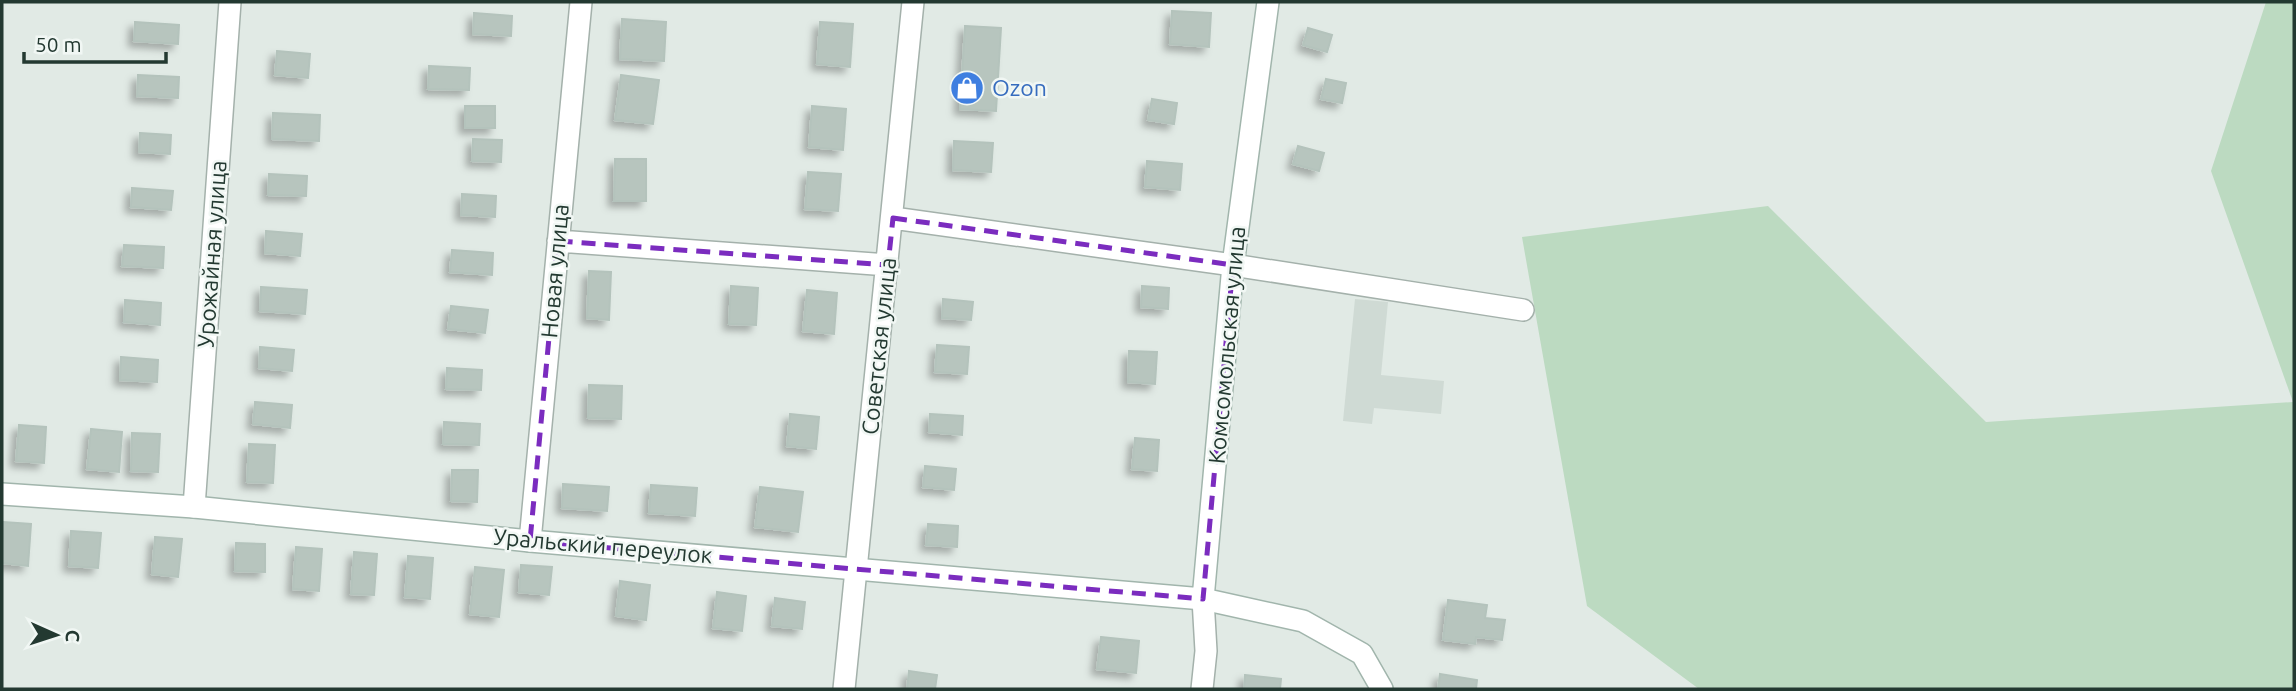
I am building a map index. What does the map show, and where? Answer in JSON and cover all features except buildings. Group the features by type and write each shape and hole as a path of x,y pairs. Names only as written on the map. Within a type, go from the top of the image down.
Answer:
{"street":[{"name":"Урожайная улица","path":"194,507 230,2"},
{"name":"Новая улица","path":"530,541 580,2"},
{"name":"Советская улица","path":"844,689 913,2"},
{"name":"Комсомольская улица","path":"1202,689 1206,651 1203,598 1233,265 1268,2"},
{"path":"892,218 1233,265 1523,310"},
{"path":"558,241 888,265"},
{"name":"Уральский переулок","path":"2,494 194,507 530,541 1203,598 1303,621 1362,654 1381,689"}],"highlighted area":[{"path":"893,218 1233,265 1203,599 530,541 558,241 888,265"}],"shaded area":[{"path":"1355,299 1388,302 1381,375 1444,381 1441,414 1374,408 1372,424 1343,421"}],"green space":[{"path":"2266,2 2294,2 2294,689 1699,689 1587,606 1522,237 1768,206 1986,422 2293,402 2211,171"}],"place":[{"name":"Ozon","path":"967,88"}]}
